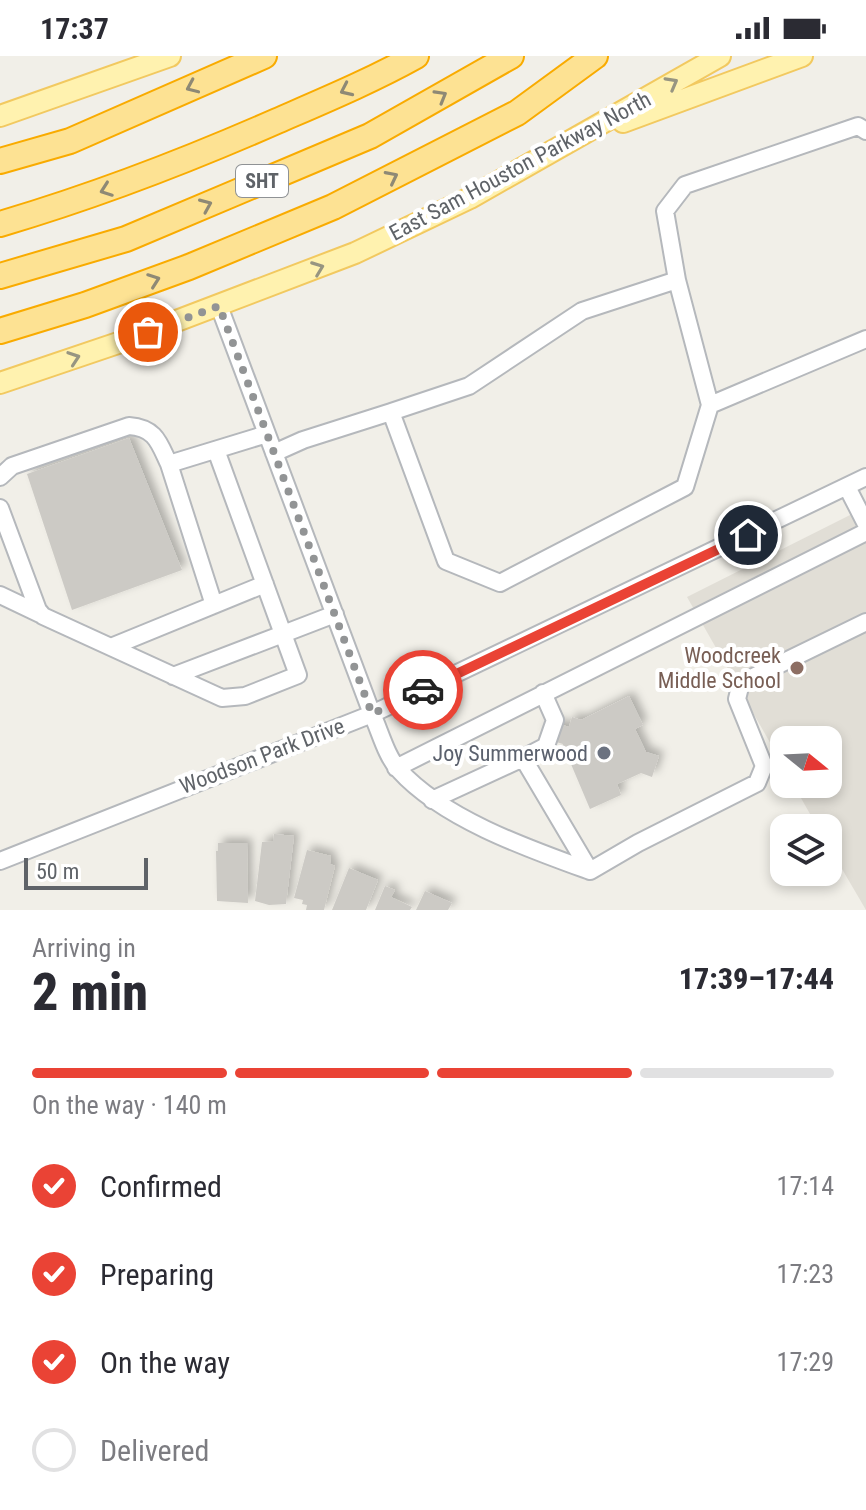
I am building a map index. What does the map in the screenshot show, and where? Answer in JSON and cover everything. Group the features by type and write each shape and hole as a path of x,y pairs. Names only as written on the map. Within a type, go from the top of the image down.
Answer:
{"highway":[{"path":"0,161 70,141 264,56"},
{"name":"SHT","path":"0,224 69,204 177,165 416,56"},
{"name":"SHT","path":"0,276 126,239 370,136 511,56"},
{"path":"0,331 85,305 189,267 333,207 517,113 595,56"}],"main road":[{"path":"0,116 170,56"},
{"name":"East Sam Houston Parkway North","path":"0,383 219,306 355,253 470,198 720,56"},
{"path":"563,144 802,56"}],"street":[{"path":"391,412 446,561 500,583 685,487 710,405 677,280 665,211 685,185 858,126 866,131"},
{"path":"274,453 303,440 469,386 582,311 677,280"},
{"path":"219,306 372,714 396,768 432,800 524,847 590,871"},
{"path":"710,405 866,339"},
{"path":"0,477 12,466 129,426 154,433 169,464 214,605"},
{"path":"169,464 267,434"},
{"path":"0,595 222,698 245,696 298,675 216,450"},
{"name":"Woodson Park Drive","path":"0,861 372,714 866,477"},
{"path":"847,487 866,524"},
{"path":"0,508 40,614"},
{"path":"396,768 866,532"},
{"path":"111,647 265,584"},
{"path":"173,676 335,614"},
{"path":"590,871 757,783 764,766 737,699 741,683 866,622"},
{"path":"432,800 546,746 555,720 543,693"},
{"path":"523,758 590,871"}],"shaded area":[{"name":"Woodcreek Middle School","path":"866,507 866,910 842,869 842,814 810,814 801,798 842,798 842,726 770,726 770,742 687,597"}],"building":[{"path":"129,438 182,570 72,610 27,474"},
{"name":"Joy Summerwood","path":"629,696 643,725 635,729 646,752 659,756 652,777 641,773 617,784 621,795 590,809 568,757 559,754 563,744 540,737 546,720 569,727 572,717 581,720"},
{"path":"274,834 294,836 286,904 269,905 255,901 262,842 273,841"},
{"path":"218,843 247,843 248,903 217,901"},
{"path":"307,850 331,856 330,864 335,866 324,910 306,910 303,900 294,898"},
{"path":"349,868 378,880 366,910 332,910"},
{"path":"385,886 395,890 391,897 412,907 410,910 375,910"},
{"path":"425,891 452,903 448,910 416,910"}],"way so far":[{"path":"148,332 219,306 372,714 423,690"}],"place":[{"name":"Woodcreek Middle School","path":"797,668"},
{"name":"Joy Summerwood","path":"604,753"}],"route":[{"path":"423,690 748,535"}]}
